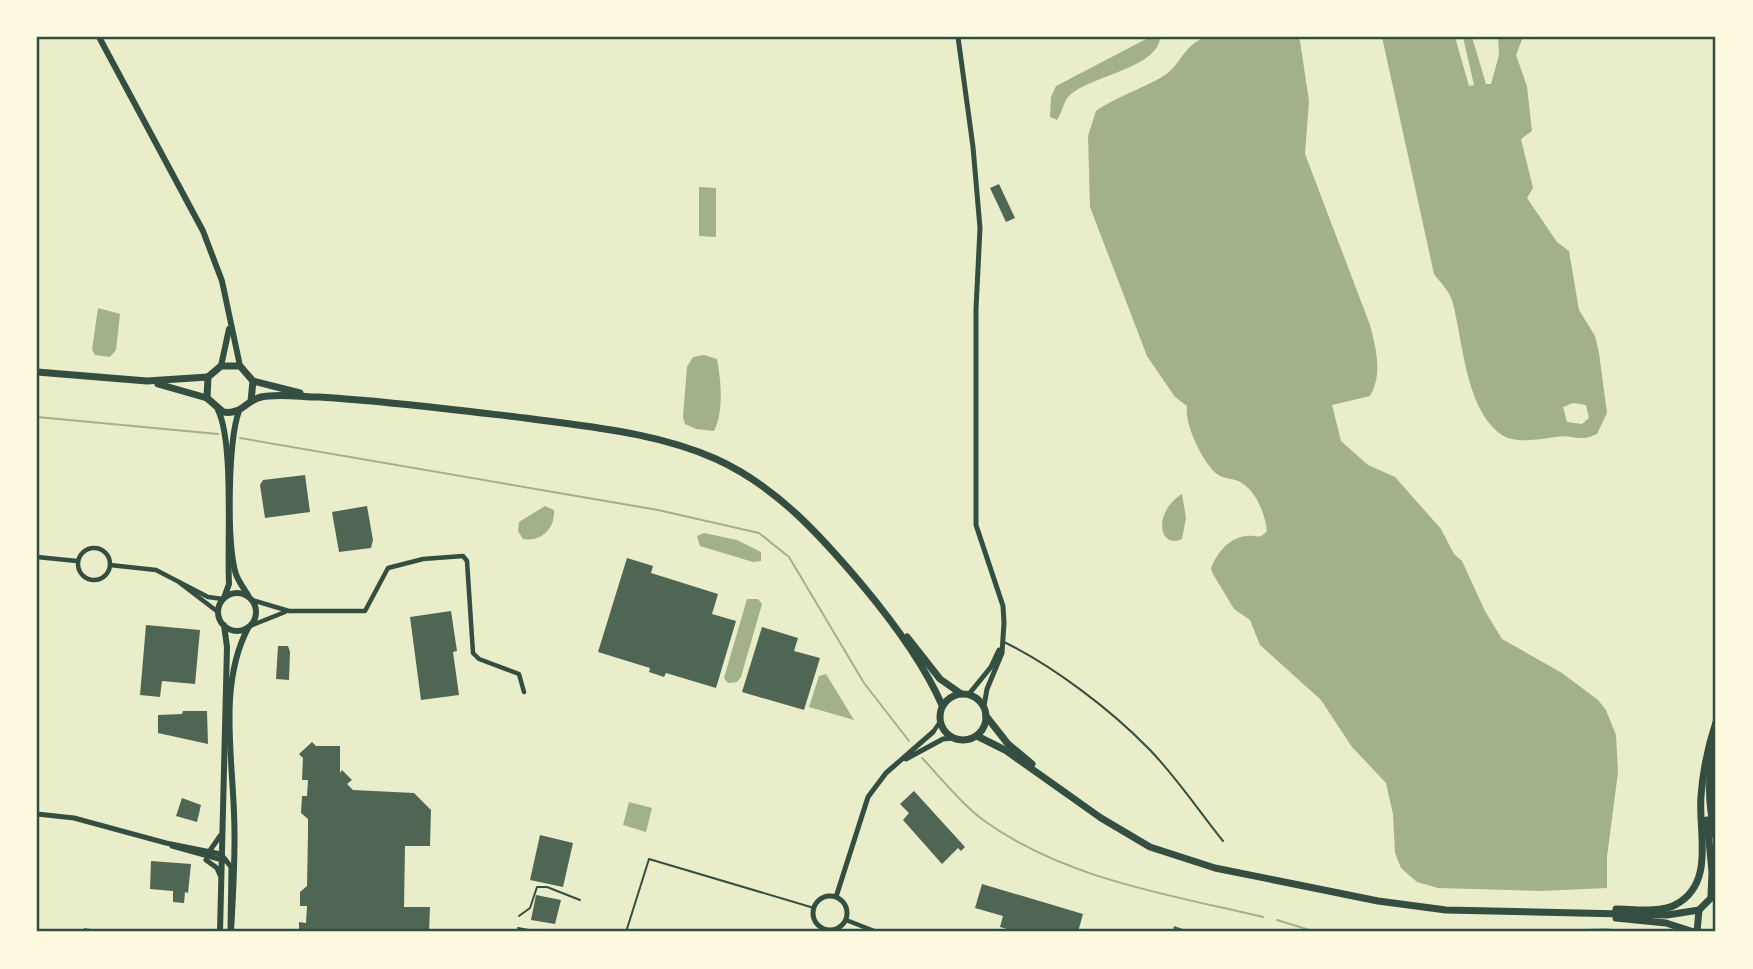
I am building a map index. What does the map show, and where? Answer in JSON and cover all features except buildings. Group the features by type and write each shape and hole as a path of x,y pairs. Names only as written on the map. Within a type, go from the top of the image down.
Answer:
{"main road":[{"path":"99,37 203,231 222,281 240,366 253,381 321,397"},
{"path":"37,372 147,381 208,377 221,366 230,320"},
{"path":"221,366 240,366"},
{"path":"207,398 208,377"},
{"path":"147,381 207,398 218,410 225,430 229,584 218,612 227,647 223,787 230,932"},
{"path":"251,401 253,381"},
{"path":"222,932 227,859 234,813 230,762 233,664 256,612 235,570 232,538 232,446 239,411 251,401 265,396 321,397 622,431 685,447 717,460 757,482 791,509 827,543 940,679 984,706 986,723 977,736 962,740 954,738 940,722 942,705 917,659 885,613"},
{"path":"218,410 239,411"},
{"path":"224,598 235,593 250,598"},
{"path":"223,625 238,631 249,627"},
{"path":"942,705 965,694"},
{"path":"986,716 1009,744 1056,786"},
{"path":"1570,914 1583,909 1666,908 1675,905 1692,889 1702,866 1701,799 1705,767 1716,722"},
{"path":"977,736 1005,750 1150,847 1215,868 1378,901 1446,910 1667,915 1699,910"},
{"path":"1716,741 1710,771 1710,799 1716,838"},
{"path":"1570,914 1665,923 1695,932 1699,910 1714,895 1705,767"}],"street":[{"path":"958,37 980,228 976,319 976,525 1003,606 1003,641 984,706"},
{"path":"94,548 107,555 110,565 104,576 91,580 80,573 78,561 84,551 94,548"},
{"path":"250,598 289,611 365,611 382,576 394,565 454,555 463,556 467,561 474,655 513,670 521,678 524,692"},
{"path":"37,557 78,561"},
{"path":"110,565 156,570 208,597 224,598"},
{"path":"179,583 218,612"},
{"path":"249,627 289,611"},
{"path":"965,694 991,667 1003,641"},
{"path":"836,897 862,811 887,773 933,732 940,722"},
{"path":"887,773 928,746 954,738"},
{"path":"209,852 220,838 223,787"},
{"path":"37,814 74,818 209,852 227,859"},
{"path":"166,843 197,855 217,868 225,887"},
{"path":"197,855 227,859"},
{"path":"836,897 847,909 846,920 836,929 826,931 815,920 814,908 820,900 836,897"},
{"path":"846,920 877,932"}],"lane":[{"path":"1003,641 1089,698 1133,734 1150,750 1223,841"},
{"path":"626,932 649,859 814,908"},
{"path":"519,916 530,908 534,888 540,886 580,900"},
{"path":"519,928 539,932"}],"shaded area":[{"path":"1150,37 1160,39 1146,58 1078,89 1067,98 1057,120 1050,117 1051,97 1056,86"},
{"path":"1205,37 1297,37 1300,41 1309,101 1305,154 1370,325 1377,361 1376,379 1370,396 1332,405 1341,441 1368,465 1395,477 1441,529 1454,554 1462,561 1485,611 1502,639 1562,673 1598,700 1606,710 1616,735 1618,772 1607,857 1607,888 1541,891 1438,888 1417,882 1401,868 1395,853 1393,814 1386,783 1352,747 1321,700 1260,645 1250,620 1234,609 1213,574 1213,563 1234,539 1260,536 1267,531 1264,517 1258,502 1244,484 1219,476 1206,461 1191,433 1187,406 1175,397 1147,356 1090,207 1088,136 1096,111 1165,75 1189,48"},
{"path":"1382,37 1455,37 1469,86 1474,85 1463,37 1472,37 1486,84 1491,84 1499,55 1498,37 1523,37 1516,55 1527,86 1532,131 1521,139 1533,188 1527,198 1557,242 1569,251 1579,310 1595,336 1607,413 1597,434 1585,438 1562,436 1521,440 1507,438 1490,424 1480,409 1467,373 1452,300 1434,274","holes":["1573,403 1586,405 1589,418 1582,424 1567,422 1563,407"]},
{"path":"699,187 716,188 716,237 699,236"},
{"path":"98,308 120,314 116,350 110,357 95,355 92,350"},
{"path":"704,355 717,359 720,376 720,405 714,431 696,429 685,424 683,417 687,367 693,357"},
{"path":"1182,494 1186,518 1182,539 1174,541 1164,534 1163,519 1166,510"},
{"path":"545,506 554,510 550,528 541,536 523,539 518,531 519,522"},
{"path":"704,533 737,540 761,552 761,561 753,562 700,546 697,536"},
{"path":"747,599 758,599 762,604 741,677 737,682 728,683 724,678"},
{"path":"826,674 854,720 809,707 819,676"},
{"path":"629,802 652,808 646,832 623,825"}],"waterway":[{"path":"37,417 218,434"},
{"path":"240,438 658,510 759,533 789,557 864,683 909,741"},
{"path":"922,758 977,815 1017,842 1050,858 1120,883 1263,917"},
{"path":"1277,920 1316,932"},
{"path":"1534,932 1606,929 1624,932"}]}
